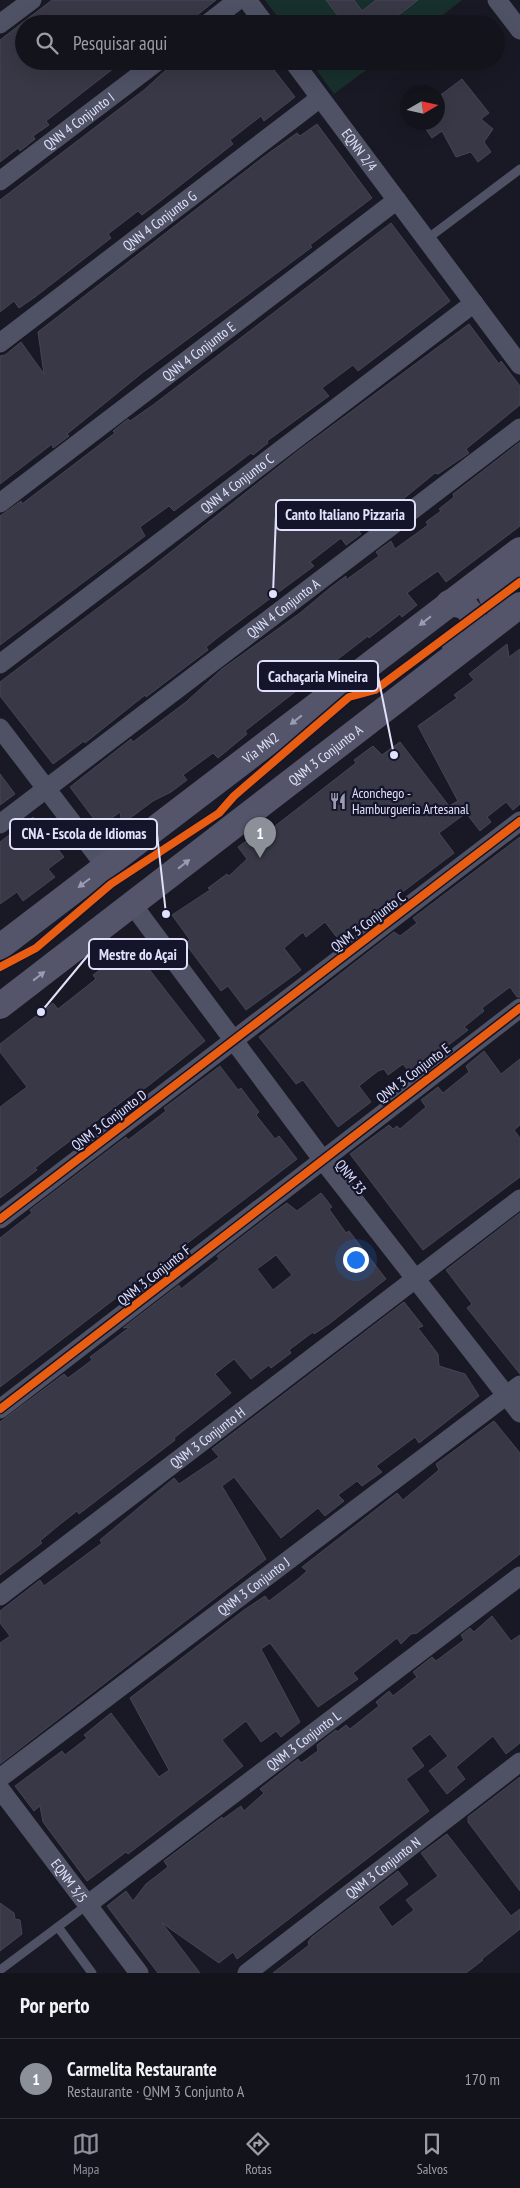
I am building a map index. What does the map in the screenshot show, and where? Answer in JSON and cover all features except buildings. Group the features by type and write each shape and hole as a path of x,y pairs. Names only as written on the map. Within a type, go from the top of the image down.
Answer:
{"main road":[{"name":"Via MN2","path":"0,947 448,603 520,550"},
{"path":"517,607 507,610 497,605 492,598 491,590 520,566"},
{"path":"344,740 378,702 474,627 473,616 465,606 448,603"},
{"name":"QNM 3 Conjunto A","path":"0,1006 517,607"}],"street":[{"path":"0,24 32,0"},
{"path":"219,15 238,0"},
{"path":"247,0 258,15"},
{"path":"497,0 520,30"},
{"name":"QNN 4 Conjunto I","path":"0,181 146,70"},
{"name":"EQNN 2/4","path":"300,70 520,365"},
{"name":"QNN 4 Conjunto G","path":"0,343 320,98"},
{"name":"QNN 4 Conjunto E","path":"0,503 397,200"},
{"name":"QNN 4 Conjunto C","path":"0,664 474,303"},
{"name":"QNN 4 Conjunto A","path":"0,824 520,428"},
{"path":"0,728 106,867"},
{"name":"QNM 3 Conjunto C","path":"232,1042 520,821"},
{"name":"QNM 33","path":"132,904 232,1042 414,1279 514,1390 520,1413"},
{"name":"QNM 3 Conjunto E","path":"322,1159 520,1008"},
{"name":"QNM 3 Conjunto D","path":"0,1219 232,1042"},
{"name":"QNM 3 Conjunto F","path":"0,1408 322,1159"},
{"name":"QNM 3 Conjunto H","path":"0,1596 520,1199"},
{"name":"QNM 3 Conjunto J","path":"0,1778 514,1390"},
{"name":"QNM 3 Conjunto L","path":"87,1905 520,1576"},
{"name":"QNM 3 Conjunto N","path":"247,1973 520,1762"},
{"name":"EQNM 3/5","path":"0,1789 139,1973"}],"lane":[{"path":"427,239 520,169"},
{"path":"0,1970 87,1905"},
{"path":"58,1927 92,1973"}],"green space":[{"path":"265,0 462,0 443,15 276,15"},
{"path":"317,70 366,70 334,94"}],"cycle path":[{"path":"0,967 36,948 111,884 219,813 234,796 349,697 375,690 520,582"},
{"path":"0,1219 520,821"},
{"path":"0,1409 520,1008"}],"place":[{"name":"Canto Italiano Pizzaria","path":"273,594"},
{"name":"Cachaçaria Mineira","path":"394,755"},
{"name":"Aconchego - Hamburgueria Artesanal","path":"338,801"},
{"name":"Carmelita Restaurante","path":"260,858"},
{"name":"CNA - Escola de Idiomas","path":"166,914"},
{"name":"Mestre do Açai","path":"41,1012"}]}
